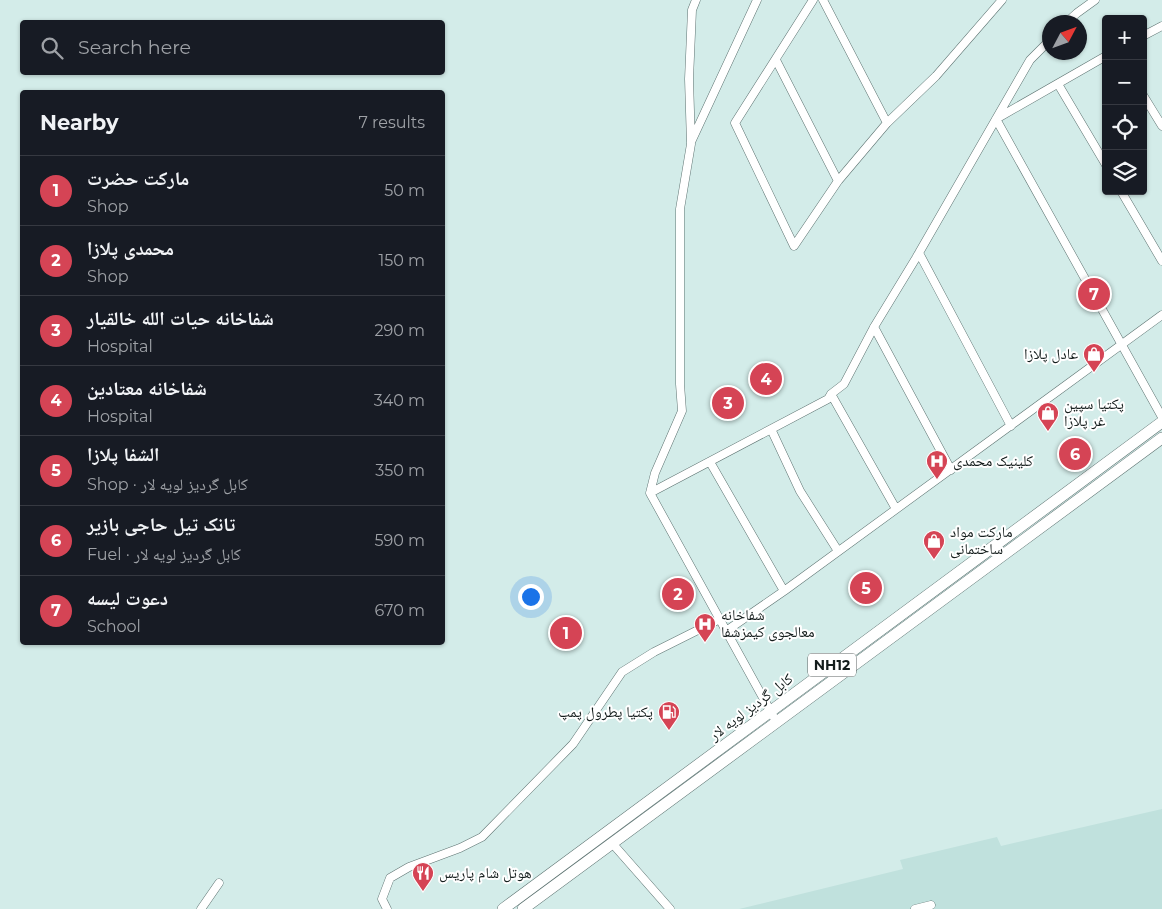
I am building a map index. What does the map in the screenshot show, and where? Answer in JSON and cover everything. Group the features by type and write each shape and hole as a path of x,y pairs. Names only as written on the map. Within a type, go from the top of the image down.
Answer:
{"highway":[{"name":"کابل گردیز لویه لار","path":"503,909 1162,422"},
{"name":"کابل گردیز لویه لار","path":"523,909 1162,438"}],"street":[{"path":"696,0 692,10 689,79 691,144 680,209 680,384 682,411 655,473 650,493 777,723"},
{"path":"691,144 757,0"},
{"path":"813,0 735,123 794,246 838,181 887,123 936,76 1002,0"},
{"path":"823,0 887,123"},
{"path":"1075,15 1095,0"},
{"path":"1147,34 1162,26"},
{"path":"650,493 828,400 831,394 844,384 874,327 919,253 1030,60 1042,48"},
{"path":"996,119 1102,58"},
{"path":"776,60 838,181"},
{"path":"1058,84 1102,158"},
{"path":"1147,102 1162,126"},
{"path":"996,119 1162,417"},
{"path":"1123,195 1162,261"},
{"path":"919,253 1011,426"},
{"path":"726,631 951,470 1162,314"},
{"path":"874,327 951,470"},
{"path":"831,394 896,509"},
{"path":"771,429 800,491 838,551"},
{"path":"710,462 784,591"},
{"path":"387,909 382,899 390,878 409,867 460,848 482,837 573,744 622,672 654,652 720,619"},
{"path":"612,843 670,909"},
{"path":"201,909 219,883"},
{"path":"915,909 931,905"}],"shaded area":[{"path":"1162,809 1162,909 739,909 903,869 900,860 997,837 1001,846"}],"place":[{"name":"دعوت لیسه","path":"1094,294"},
{"name":"عادل پلازا","path":"1094,373"},
{"name":"شفاخانه معتادین","path":"766,379"},
{"name":"شفاخانه حیات الله خالقیار","path":"728,403"},
{"name":"پکتیا سپین غر پلازا","path":"1048,432"},
{"name":"تانک تیل حاجی بازیر","path":"1075,454"},
{"name":"کلینیک محمدی","path":"937,480"},
{"name":"مارکت مواد ساختمانی","path":"934,560"},
{"name":"الشفا پلازا","path":"866,588"},
{"name":"محمدی پلازا","path":"678,594"},
{"name":"مارکت حضرت","path":"566,633"},
{"name":"شفاخانه معالجوی کیمزشفا","path":"705,643"},
{"name":"پکتیا پطرول پمپ","path":"669,731"},
{"name":"هوتل شام پاریس","path":"423,892"}]}
